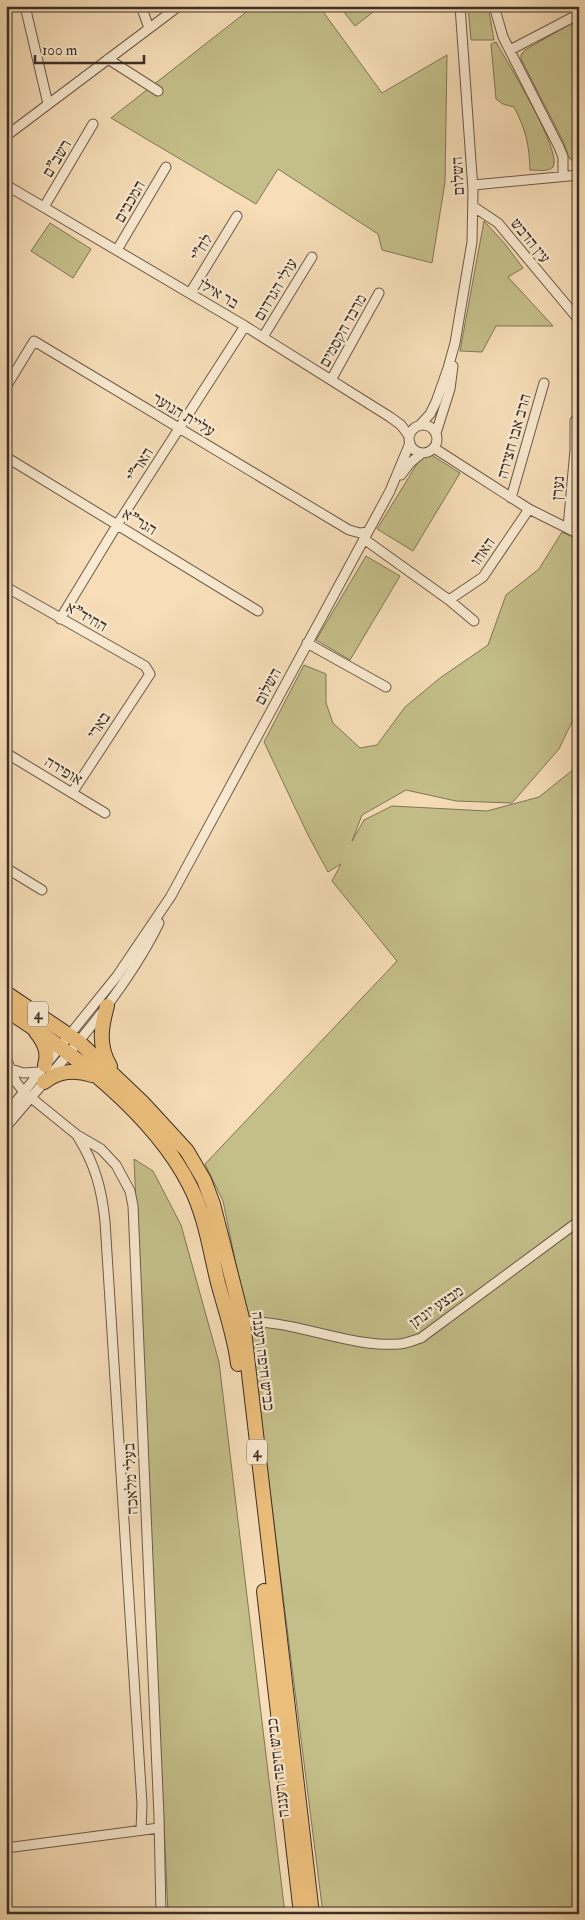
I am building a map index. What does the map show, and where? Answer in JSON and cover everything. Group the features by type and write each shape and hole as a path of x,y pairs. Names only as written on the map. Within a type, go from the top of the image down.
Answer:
{"highway":[{"name":"כביש חיפה רעננה","path":"6,993 74,1038 117,1077 187,1150 204,1180 213,1204 236,1322 312,1914"},
{"path":"107,1006 103,1021 102,1047 117,1077"},
{"name":"כביש חיפה רעננה","path":"6,1010 65,1050 98,1078 132,1110 172,1154 190,1185 236,1322 238,1360 301,1914"},
{"path":"33,1027 45,1046 47,1060 43,1073 53,1075 64,1072 84,1072 98,1078"}],"street":[{"path":"25,6 48,104"},
{"path":"141,6 150,28"},
{"path":"6,136 179,6"},
{"name":"השלום","path":"436,433 450,389 455,343 471,256 474,207 460,6"},
{"path":"494,6 503,37 559,147 563,157 563,176"},
{"path":"510,50 579,14"},
{"path":"108,59 158,90"},
{"name":"רשב\"ם","path":"44,207 93,124"},
{"name":"המכבים","path":"117,250 166,167"},
{"path":"473,185 579,175"},
{"name":"בר אילן","path":"6,185 190,293 332,380 401,425 409,440"},
{"name":"עין הדבש","path":"474,207 498,223 579,320"},
{"name":"לח\"י","path":"190,293 237,216"},
{"name":"עולי הגרדום","path":"263,337 312,256"},
{"name":"מרבד הקסמים","path":"332,380 379,293"},
{"name":"האר\"י","path":"60,619 117,525 245,326"},
{"name":"עליית הנוער","path":"6,387 34,341 349,530 366,535"},
{"name":"השלום","path":"420,425 430,414 436,402 455,343"},
{"name":"הרב אבו חצירה","path":"511,498 544,383"},
{"name":"נערן","path":"568,528 575,450 575,421"},
{"path":"420,425 431,427 436,433 437,439 434,448 427,452 422,453 414,450 409,440 414,428 420,425"},
{"name":"השלום","path":"390,491 409,440"},
{"path":"434,448 511,498 579,534"},
{"name":"השלום","path":"74,1038 107,1006 127,980 158,926 171,896 390,491 410,463 422,453"},
{"name":"הגר\"א","path":"6,457 258,611"},
{"name":"האחו","path":"449,600 483,577 529,508"},
{"path":"366,535 474,621"},
{"name":"החיד\"א","path":"6,587 145,666 150,674"},
{"path":"307,643 386,687"},
{"name":"בארי","path":"72,793 150,674"},
{"name":"אופירה","path":"6,753 105,814"},
{"path":"6,868 42,890"},
{"name":"השלום","path":"74,1038 171,896"},
{"path":"6,1127 43,1073 74,1038"},
{"path":"11,1069 23,1073 43,1073 65,1050"},
{"path":"6,1058 16,1082 27,1095"},
{"path":"6,1114 27,1095"},
{"name":"בעלי מלאכה","path":"27,1095 77,1135 101,1149 116,1164 130,1191 133,1206 161,1914"},
{"name":"בעלי מלאכה","path":"77,1135 90,1155 98,1176 103,1198 142,1804 141,1830"},
{"name":"מבצע יונתן","path":"236,1322 290,1326 367,1342 399,1344 421,1338 579,1221"},
{"path":"6,1848 159,1828"}],"shaded area":[{"path":"245,6 319,6 382,93 447,55 445,182 432,263 382,250 378,234 278,169 256,204 111,118 245,13"},
{"path":"339,6 381,6 355,26"},
{"path":"468,6 488,6 494,40 471,40"},
{"path":"579,19 579,166 569,158 564,143 521,59 521,55 525,50"},
{"path":"496,42 532,106 550,144 554,158 553,167 549,170 530,170 526,137 518,115 514,107 503,104 496,99 491,44"},
{"path":"484,221 523,268 508,277 553,326 496,326 482,352 460,351"},
{"path":"50,223 91,249 73,278 31,251"},
{"path":"425,451 460,473 413,551 377,529"},
{"path":"562,532 579,540 579,707 559,749 512,803 456,801 406,790 362,815 352,841 364,820 392,806 487,811 539,797 579,765 579,1914 323,1914 250,1333 223,1201 205,1164 397,961 332,881 341,864 328,872 308,835 264,742 304,665 326,674 326,703 333,723 360,748 377,745 405,707 440,678 488,645 506,595 539,569"},
{"path":"366,556 400,576 350,660 316,640"},
{"path":"134,1159 153,1171 181,1225 219,1362 285,1914 168,1914"}]}
